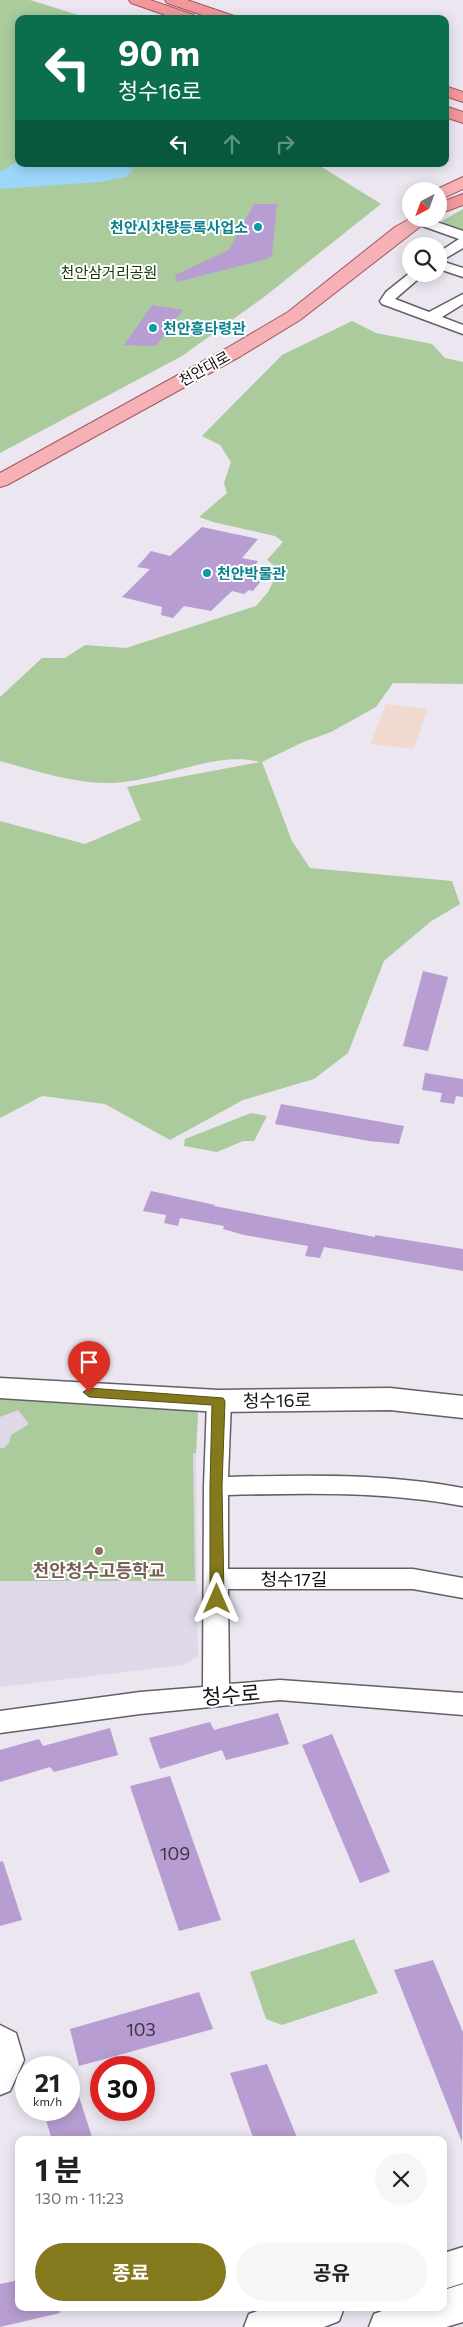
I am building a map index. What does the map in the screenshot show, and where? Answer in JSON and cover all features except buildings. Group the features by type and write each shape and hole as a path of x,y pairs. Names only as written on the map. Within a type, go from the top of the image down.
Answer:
{"highway":[{"path":"120,0 163,15"},
{"path":"136,0 180,15"},
{"path":"155,0 198,15"},
{"path":"172,0 217,15"},
{"path":"449,96 460,111"},
{"path":"449,101 460,111"},
{"path":"448,204 463,197"}],"main road":[{"path":"448,190 463,182"},
{"name":"천안대로","path":"0,468 238,338 288,306 397,216 402,216"},
{"name":"천안대로","path":"0,481 234,352 294,316 403,228"}],"street":[{"path":"445,228 463,236"},
{"path":"447,253 463,242"},
{"path":"447,268 463,273"},
{"path":"407,282 391,295 387,301 463,330"},
{"path":"430,318 463,298"},
{"name":"청수16로","path":"0,1388 219,1401 390,1399 463,1407"},
{"path":"216,1695 216,1486 219,1401"},
{"path":"216,1486 380,1486 440,1492 463,1497"},
{"name":"청수17길","path":"217,1579 413,1579 463,1588"},
{"name":"청수로","path":"0,1722 216,1695 280,1690 463,1704"},
{"path":"0,2038 6,2042 10,2060 0,2082"},
{"path":"447,2270 463,2265"},
{"path":"447,2308 463,2303"},
{"path":"263,2327 315,2311"},
{"path":"388,2327 438,2311"}],"shaded area":[{"path":"386,704 427,709 414,749 371,744"},
{"name":"천안청수고등학교","path":"0,1397 198,1413 196,1453 198,1656 184,1665 0,1687"}],"green space":[{"name":"천안삼거리공원","path":"0,0 30,0 78,15 15,15 15,167 322,167 381,204 264,297 182,356 0,453"},
{"path":"463,209 463,231 448,227 448,218"},
{"path":"352,321 376,333 432,344 445,358 463,362 463,684 393,683 376,707 331,732 301,743 262,762 292,841 310,868 452,881 460,904 430,922 384,961 348,1053 314,1079 243,1100 170,1140 105,1104 42,1096 0,1118 0,821 85,844 141,820 127,787 260,762 244,759 210,762 141,779 109,783 77,780 46,774 0,761 0,697 42,658 65,658 85,645 126,648 256,606 268,592 279,570 267,560 283,542 275,536 199,517 227,493 224,483 231,462 220,445 202,436 282,355"},
{"path":"251,1113 267,1116 254,1141 243,1141 217,1152 184,1146 185,1139"},
{"name":"천안청수고등학교","path":"0,1397 185,1405 198,1413 196,1453 193,1453 195,1581 0,1581 0,1448 4,1448 9,1443 11,1435 29,1424 18,1410 0,1417"},
{"path":"354,1939 378,1993 282,2025 266,2019 250,1972"}],"water":[{"path":"15,163 15,167 128,167 134,169 126,177 100,182 0,189 0,172"}],"place":[{"name":"천안시차량등록사업소","path":"258,227"},
{"name":"천안흥타령관","path":"153,328"},
{"name":"천안박물관","path":"207,573"},
{"name":"천안청수고등학교","path":"99,1551"}],"route":[{"path":"89,1392 219,1401 216,1486 217,1599"}]}
